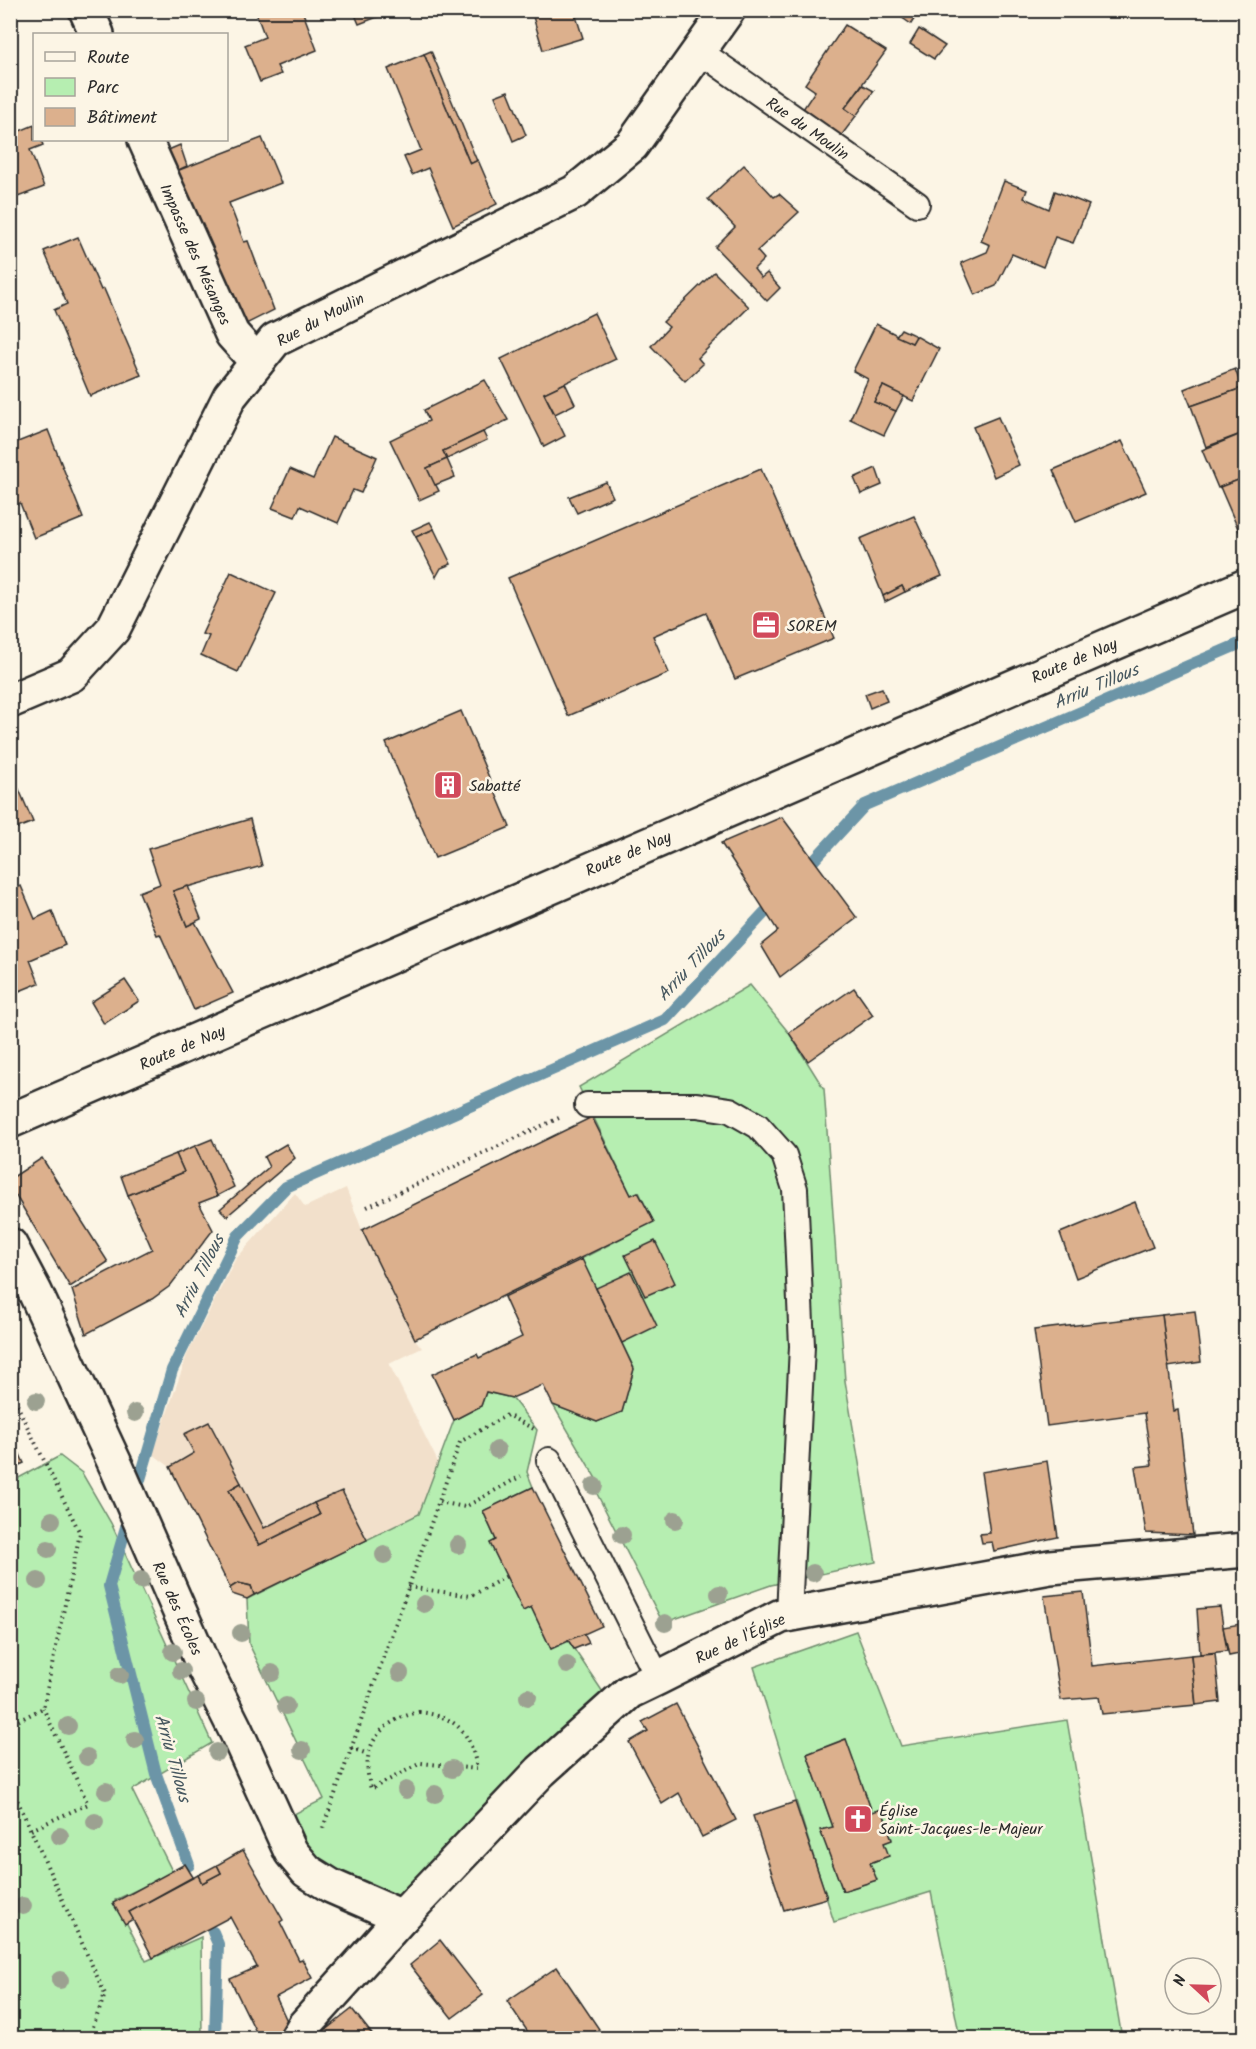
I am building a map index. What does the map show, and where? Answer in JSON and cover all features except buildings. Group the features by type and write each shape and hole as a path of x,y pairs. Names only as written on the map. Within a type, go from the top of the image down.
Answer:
{"street":[{"path":"86,10 97,33"},
{"name":"Rue du Moulin","path":"10,701 71,675 113,629 230,396 275,340 575,192 632,145 728,10"},
{"name":"Impasse des Mésanges","path":"144,141 232,334 257,362"},
{"name":"Route de Nay","path":"10,1121 1245,586"},
{"name":"Rue des Écoles","path":"10,1245 36,1292 117,1468 204,1667 291,1852 307,1871 331,1886 402,1917"},
{"name":"Rue de l'Église","path":"297,2038 304,2026 402,1917 541,1771 629,1692 789,1614 1050,1567 1245,1550"}],"lane":[{"name":"Rue du Moulin","path":"699,51 917,204"},
{"path":"587,1105 697,1105 730,1110 758,1126 784,1155 795,1189 802,1346 789,1614"},
{"path":"549,1460 658,1678"}],"path":[{"path":"367,1208 587,1105"},
{"path":"10,1389 80,1533 43,1708 88,1804 31,1830"},
{"path":"307,1871 460,1442 507,1415 537,1430 549,1460 465,1507 439,1502"},
{"path":"408,1587 471,1596 507,1576"},
{"path":"10,1725 43,1708"},
{"path":"419,1712 437,1714 452,1722 465,1734 474,1751 477,1769 421,1763 370,1789 366,1772 368,1754 375,1738 387,1724 402,1716 419,1712"},
{"path":"351,1748 368,1754"},
{"path":"10,1784 105,1994 89,2038"},
{"path":"10,1820 18,1800"}],"shaded area":[{"path":"346,1188 362,1230 415,1339 422,1348 389,1364 438,1462 419,1514 247,1599 232,1594 170,1467 153,1454 187,1355 235,1260 295,1193 305,1207"}],"green space":[{"path":"750,985 789,1033 824,1089 845,1381 876,1562 771,1585 663,1623 592,1484 598,1482 553,1405 597,1422 622,1412 634,1368 581,1259 653,1222 639,1192 631,1195 579,1087"},
{"path":"486,1392 512,1398 537,1430 527,1472 533,1487 483,1511 496,1540 490,1543 507,1576 531,1607 551,1649 568,1640 613,1707 414,1925 331,1886 278,1822 324,1799 249,1644 247,1599 419,1514 454,1420 481,1406"},
{"path":"60,1456 82,1473 111,1523 212,1743 132,1790 173,1873 115,1900 146,1961 201,1937 202,2038 11,2038 11,1482"},
{"path":"856,1631 901,1746 1067,1720 1122,2038 960,2038 931,1892 834,1922 754,1667","holes":["845,1739 872,1812 882,1809 892,1839 884,1843 870,1863 876,1880 843,1891 821,1831 833,1827 807,1754"]}],"waterway":[{"name":"Arriu Tillous","path":"814,860 865,805 1246,641"},
{"name":"Arriu Tillous","path":"136,1493 172,1370 238,1236 286,1187 665,1020 765,912"},
{"name":"Arriu Tillous","path":"130,1513 109,1586 156,1774 189,1865"},
{"name":"Arriu Tillous","path":"213,1932 218,1944 215,2038"}],"place":[{"name":"SOREM","path":"766,625"},
{"name":"Sabatté","path":"448,785"},
{"name":"Église Saint-Jacques-le-Majeur","path":"858,1819"}]}
